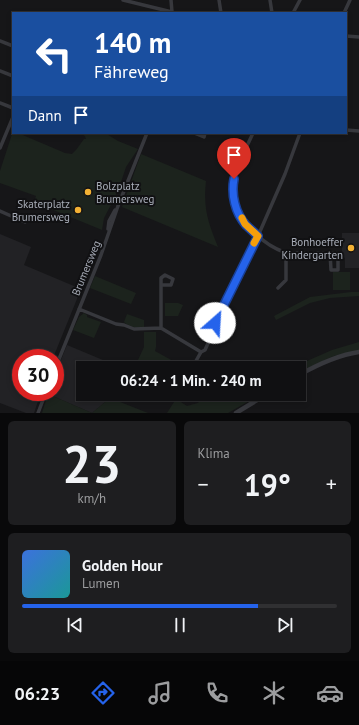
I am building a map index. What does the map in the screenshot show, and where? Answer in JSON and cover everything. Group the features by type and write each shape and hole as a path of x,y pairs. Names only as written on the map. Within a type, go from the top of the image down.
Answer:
{"street":[{"path":"124,0 172,12 171,0"},
{"path":"219,0 221,12"},
{"path":"270,0 272,12"},
{"path":"294,12 300,0"},
{"path":"344,12 350,0"},
{"path":"347,36 359,37"},
{"path":"0,41 12,46"},
{"path":"0,71 12,76"},
{"path":"0,103 12,108"},
{"path":"0,148 12,119"},
{"path":"347,130 359,131"},
{"path":"0,134 5,136"},
{"name":"Brumersweg","path":"63,349 101,255 108,234 109,221 118,206 147,134"},
{"path":"196,134 204,137 205,134"},
{"path":"252,134 235,176 233,193 236,208 245,224 258,236 280,251 286,253 330,253 338,253 338,270 331,270 330,253"},
{"path":"196,361 201,352 205,350 210,339 211,330 258,236 285,174 300,134"},
{"path":"0,212 26,222"},
{"path":"278,288 286,280 286,253"},
{"path":"162,285 161,328 201,352"},
{"name":"Brumersweg","path":"79,309 116,324 134,329 161,328"},
{"path":"306,372 322,364 352,353 359,352"},
{"path":"38,413 43,401"},
{"path":"236,413 256,401"}],"shaded area":[{"path":"12,134 20,134 65,153 72,154 84,139 86,139 85,136 82,134 107,134 118,141 138,149 126,167 114,199 104,218 102,230 34,202 36,196 0,183 0,171"},
{"path":"141,154 206,181 205,200 207,215 218,247 122,207"},
{"name":"Bonhoeffer Kindergarten","path":"342,233 359,233 359,268 345,268 345,258 342,257"},
{"path":"0,234 31,247 24,265 81,289 57,349 12,349 12,401 38,401 34,413 26,413 0,403"},
{"path":"333,272 350,272 350,290 333,290"},
{"path":"95,276 136,293 131,304 90,288"},
{"path":"359,292 359,296 330,298 310,303 276,320 274,316 310,297"},
{"path":"165,303 178,303 183,305 178,316 165,316"},
{"path":"84,313 87,317 101,322 94,338 73,330 79,317"},
{"path":"127,314 144,320 144,328 133,327 126,324 124,322"},
{"path":"144,332 156,332 155,351 173,361 138,360 144,347"},
{"path":"359,342 359,350 334,356 306,369 306,361 332,350"},
{"path":"67,345 105,361 76,361 76,401 106,401 92,413 64,401 64,352"},
{"path":"46,401 64,401 92,413 42,413"},
{"path":"106,401 118,401 148,413 92,413"},
{"path":"175,401 179,401 187,406 198,403 200,401 249,401 228,413 167,413"}],"slow traffic":[{"path":"242,218 245,224 258,236 254,243"}],"place":[{"name":"Bolzplatz Brumersweg","path":"88,192"},
{"name":"Skaterplatz Brumersweg","path":"78,210"},
{"name":"Bonhoeffer Kindergarten","path":"351,248"}],"route":[{"path":"215,323 258,236 245,224 236,208 233,193 234,179"}]}
